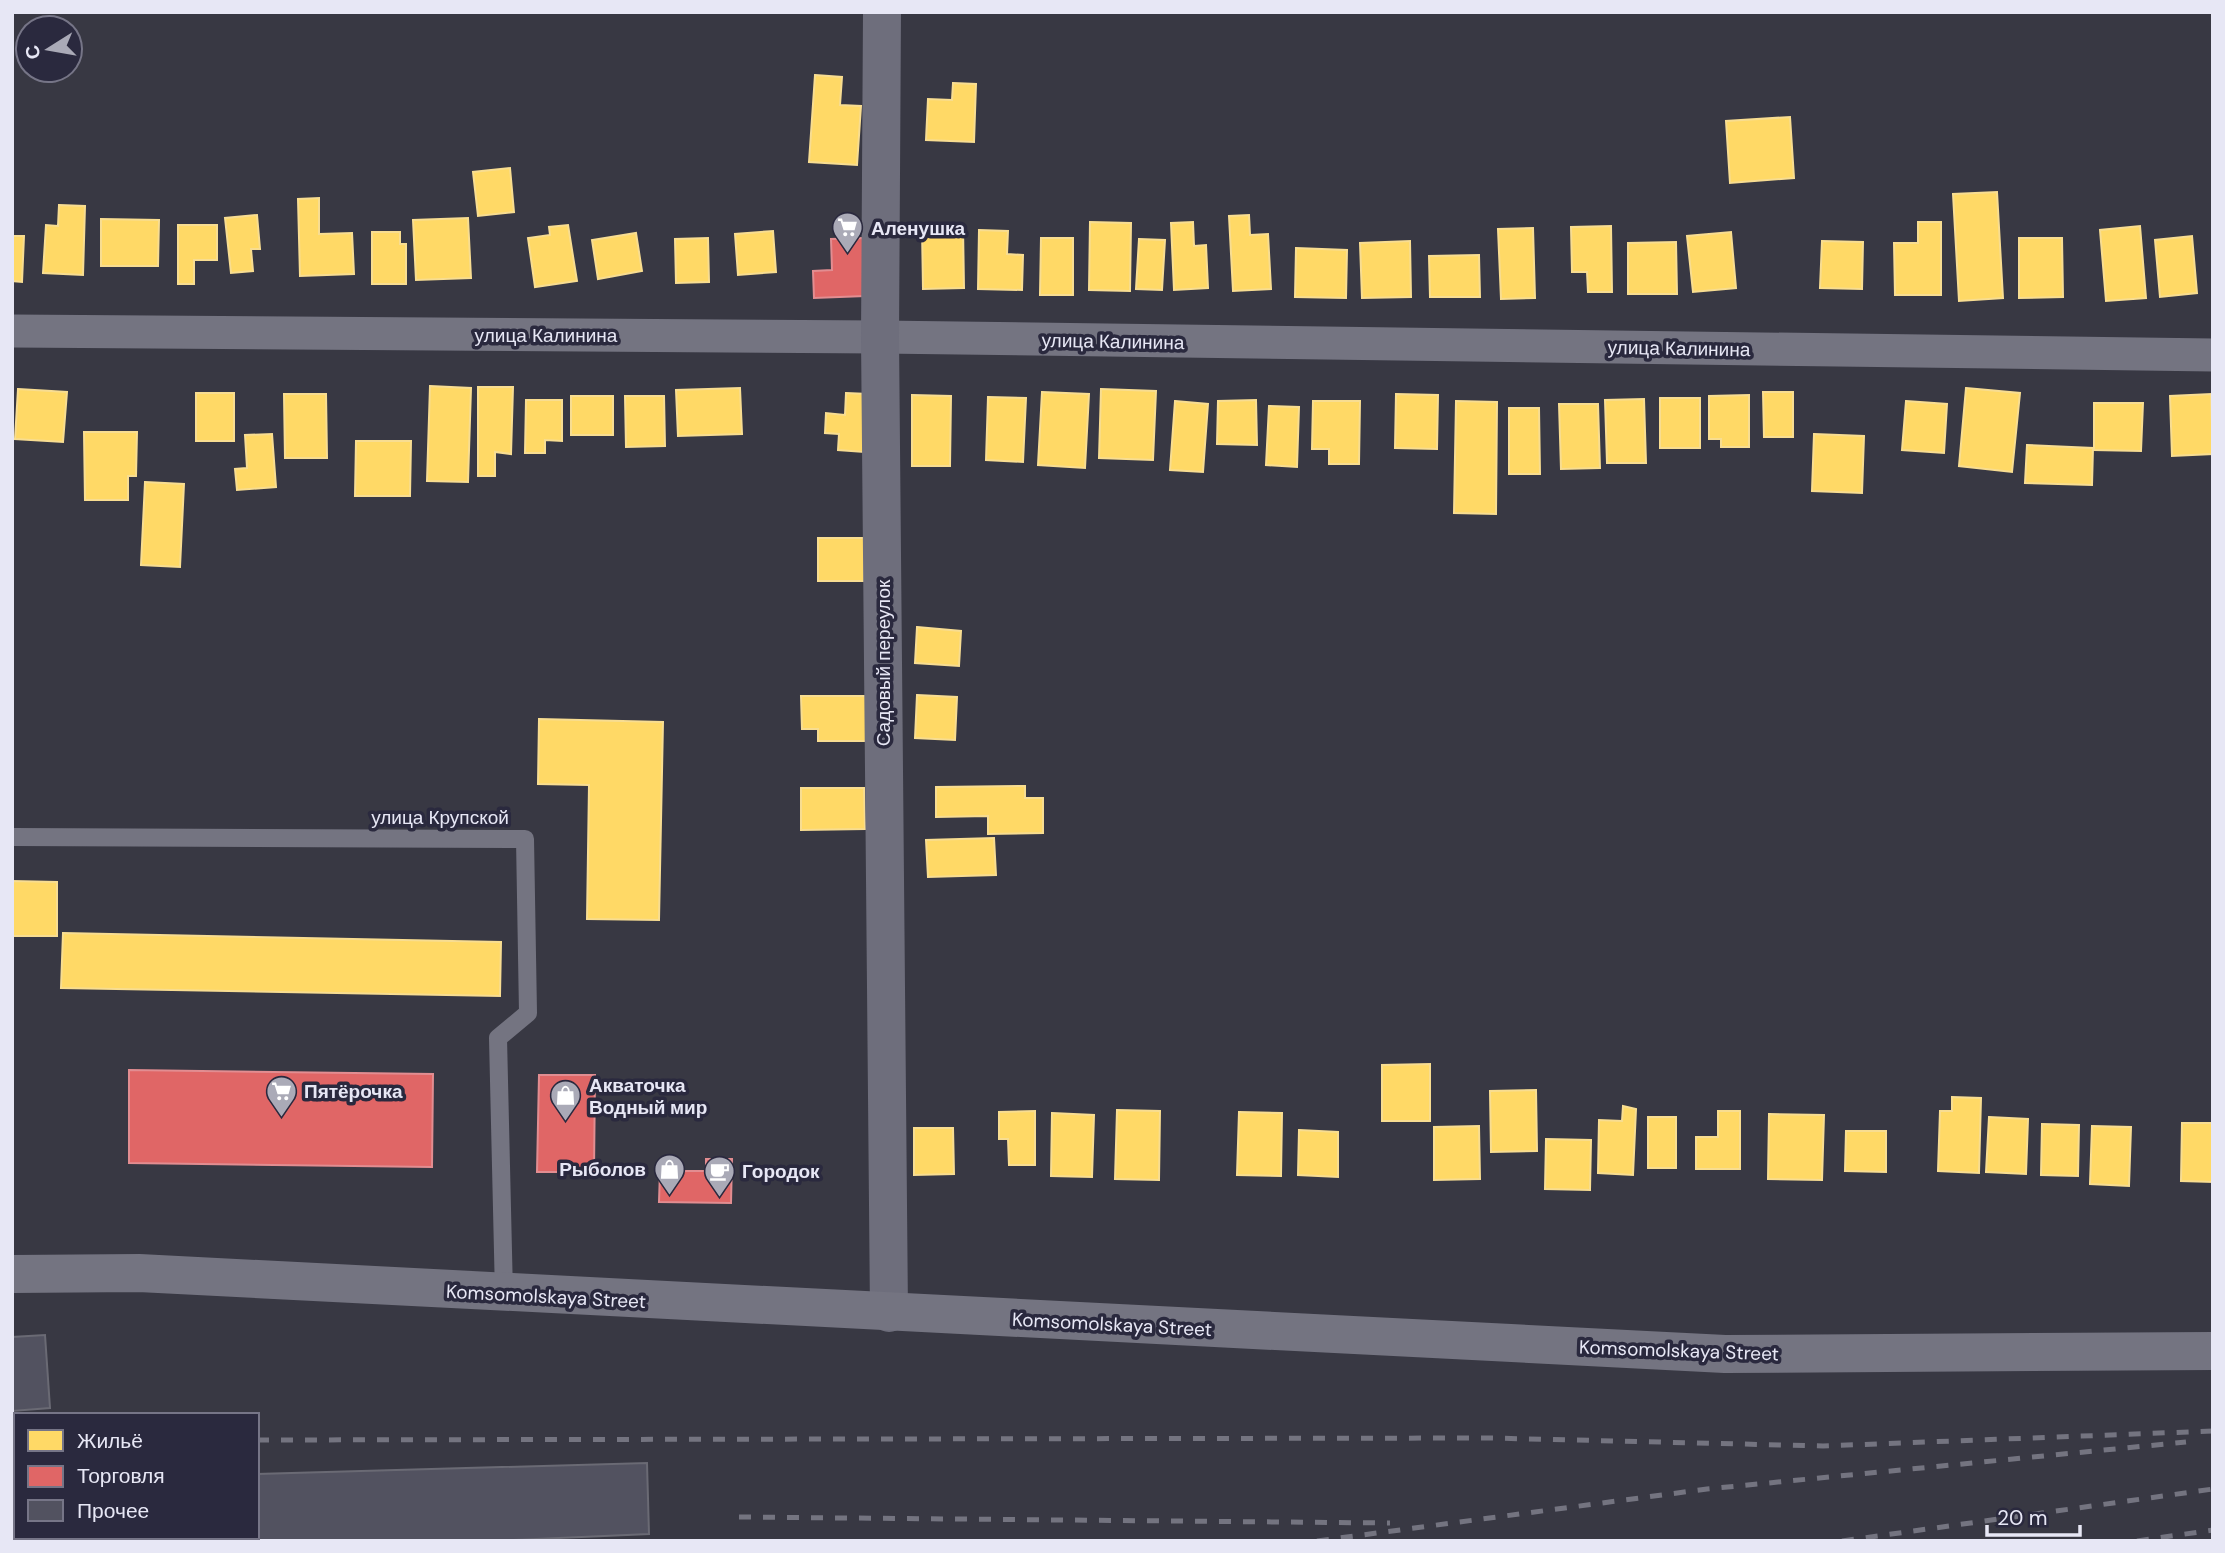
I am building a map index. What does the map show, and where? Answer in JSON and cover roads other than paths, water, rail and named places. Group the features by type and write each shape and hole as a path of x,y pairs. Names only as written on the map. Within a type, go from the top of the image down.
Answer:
{"main road":[{"name":"Komsomolskaya Street","path":"12,1274 139,1273 504,1294 1725,1354 2213,1351"}],"street":[{"name":"Садовый переулок","path":"882,12 880,337 888,1313"},
{"name":"улица Калинина","path":"12,331 880,337 2213,355"}],"lane":[{"name":"улица Крупской","path":"12,837 524,839 528,1013 498,1038 504,1294"}],"railway":[{"path":"259,1440 1491,1438 1823,1446 2213,1431"},
{"path":"1317,1541 1707,1489 2186,1442"},
{"path":"1842,1541 2213,1489"},
{"path":"739,1517 1390,1523"},
{"path":"2137,1541 2213,1530"}],"place":[{"name":"Аленушка","path":"848,255"},
{"name":"Пятёрочка","path":"281,1118"},
{"name":"Акваточка Водный мир","path":"566,1123"},
{"name":"Рыболов","path":"669,1196"},
{"name":"Городок","path":"719,1198"}]}
